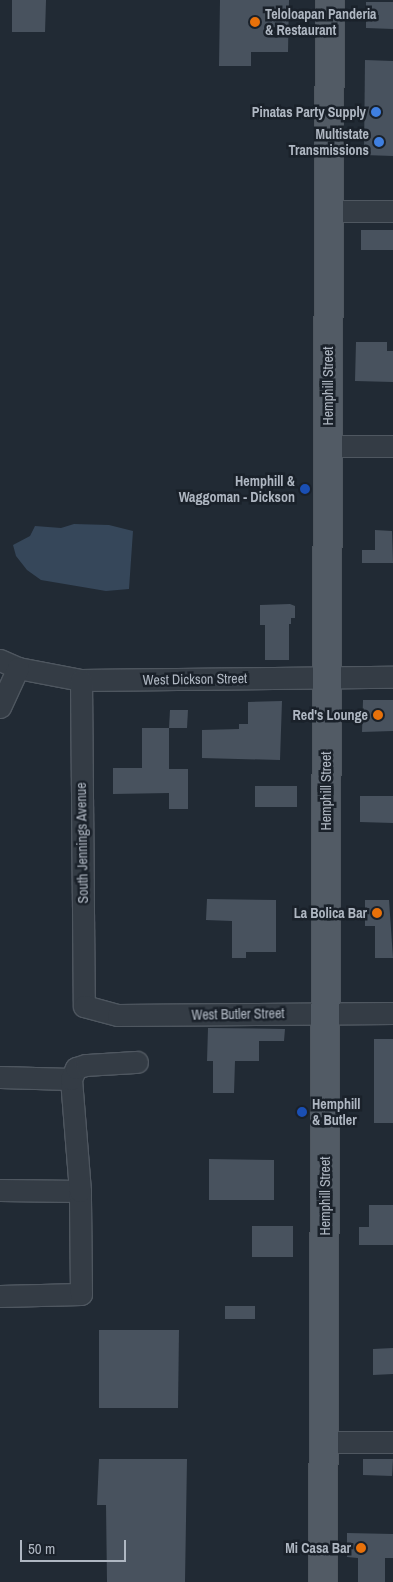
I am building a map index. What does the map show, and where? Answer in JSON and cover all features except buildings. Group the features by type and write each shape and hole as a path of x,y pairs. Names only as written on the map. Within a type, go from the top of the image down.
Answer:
{"main road":[{"name":"Hemphill Street","path":"323,1582 330,0"}],"street":[{"path":"329,211 393,212"},
{"path":"328,446 393,446"},
{"path":"0,707 9,664"},
{"name":"West Dickson Street","path":"9,664 81,680 393,676"},
{"name":"South Jennings Avenue","path":"81,680 84,1006"},
{"name":"West Butler Street","path":"84,1006 118,1015 393,1013"},
{"path":"0,1296 81,1294 80,1191 71,1079 76,1068 86,1065 137,1062"},
{"path":"0,1077 71,1079"},
{"path":"0,1190 80,1191"},
{"path":"324,1442 393,1442"}],"water":[{"path":"74,524 109,525 133,531 129,589 106,591 41,580 27,570 16,556 13,545 30,536 35,526 61,528"}],"place":[{"name":"Teloloapan Panderia & Restaurant","path":"255,22"},
{"name":"Pinatas Party Supply","path":"376,112"},
{"name":"Multistate Transmissions","path":"379,142"},
{"name":"Hemphill & Waggoman - Dickson","path":"305,489"},
{"name":"Red's Lounge","path":"378,715"},
{"name":"La Bolica Bar","path":"377,913"},
{"name":"Hemphill & Butler","path":"302,1112"},
{"name":"Mi Casa Bar","path":"361,1548"}]}
